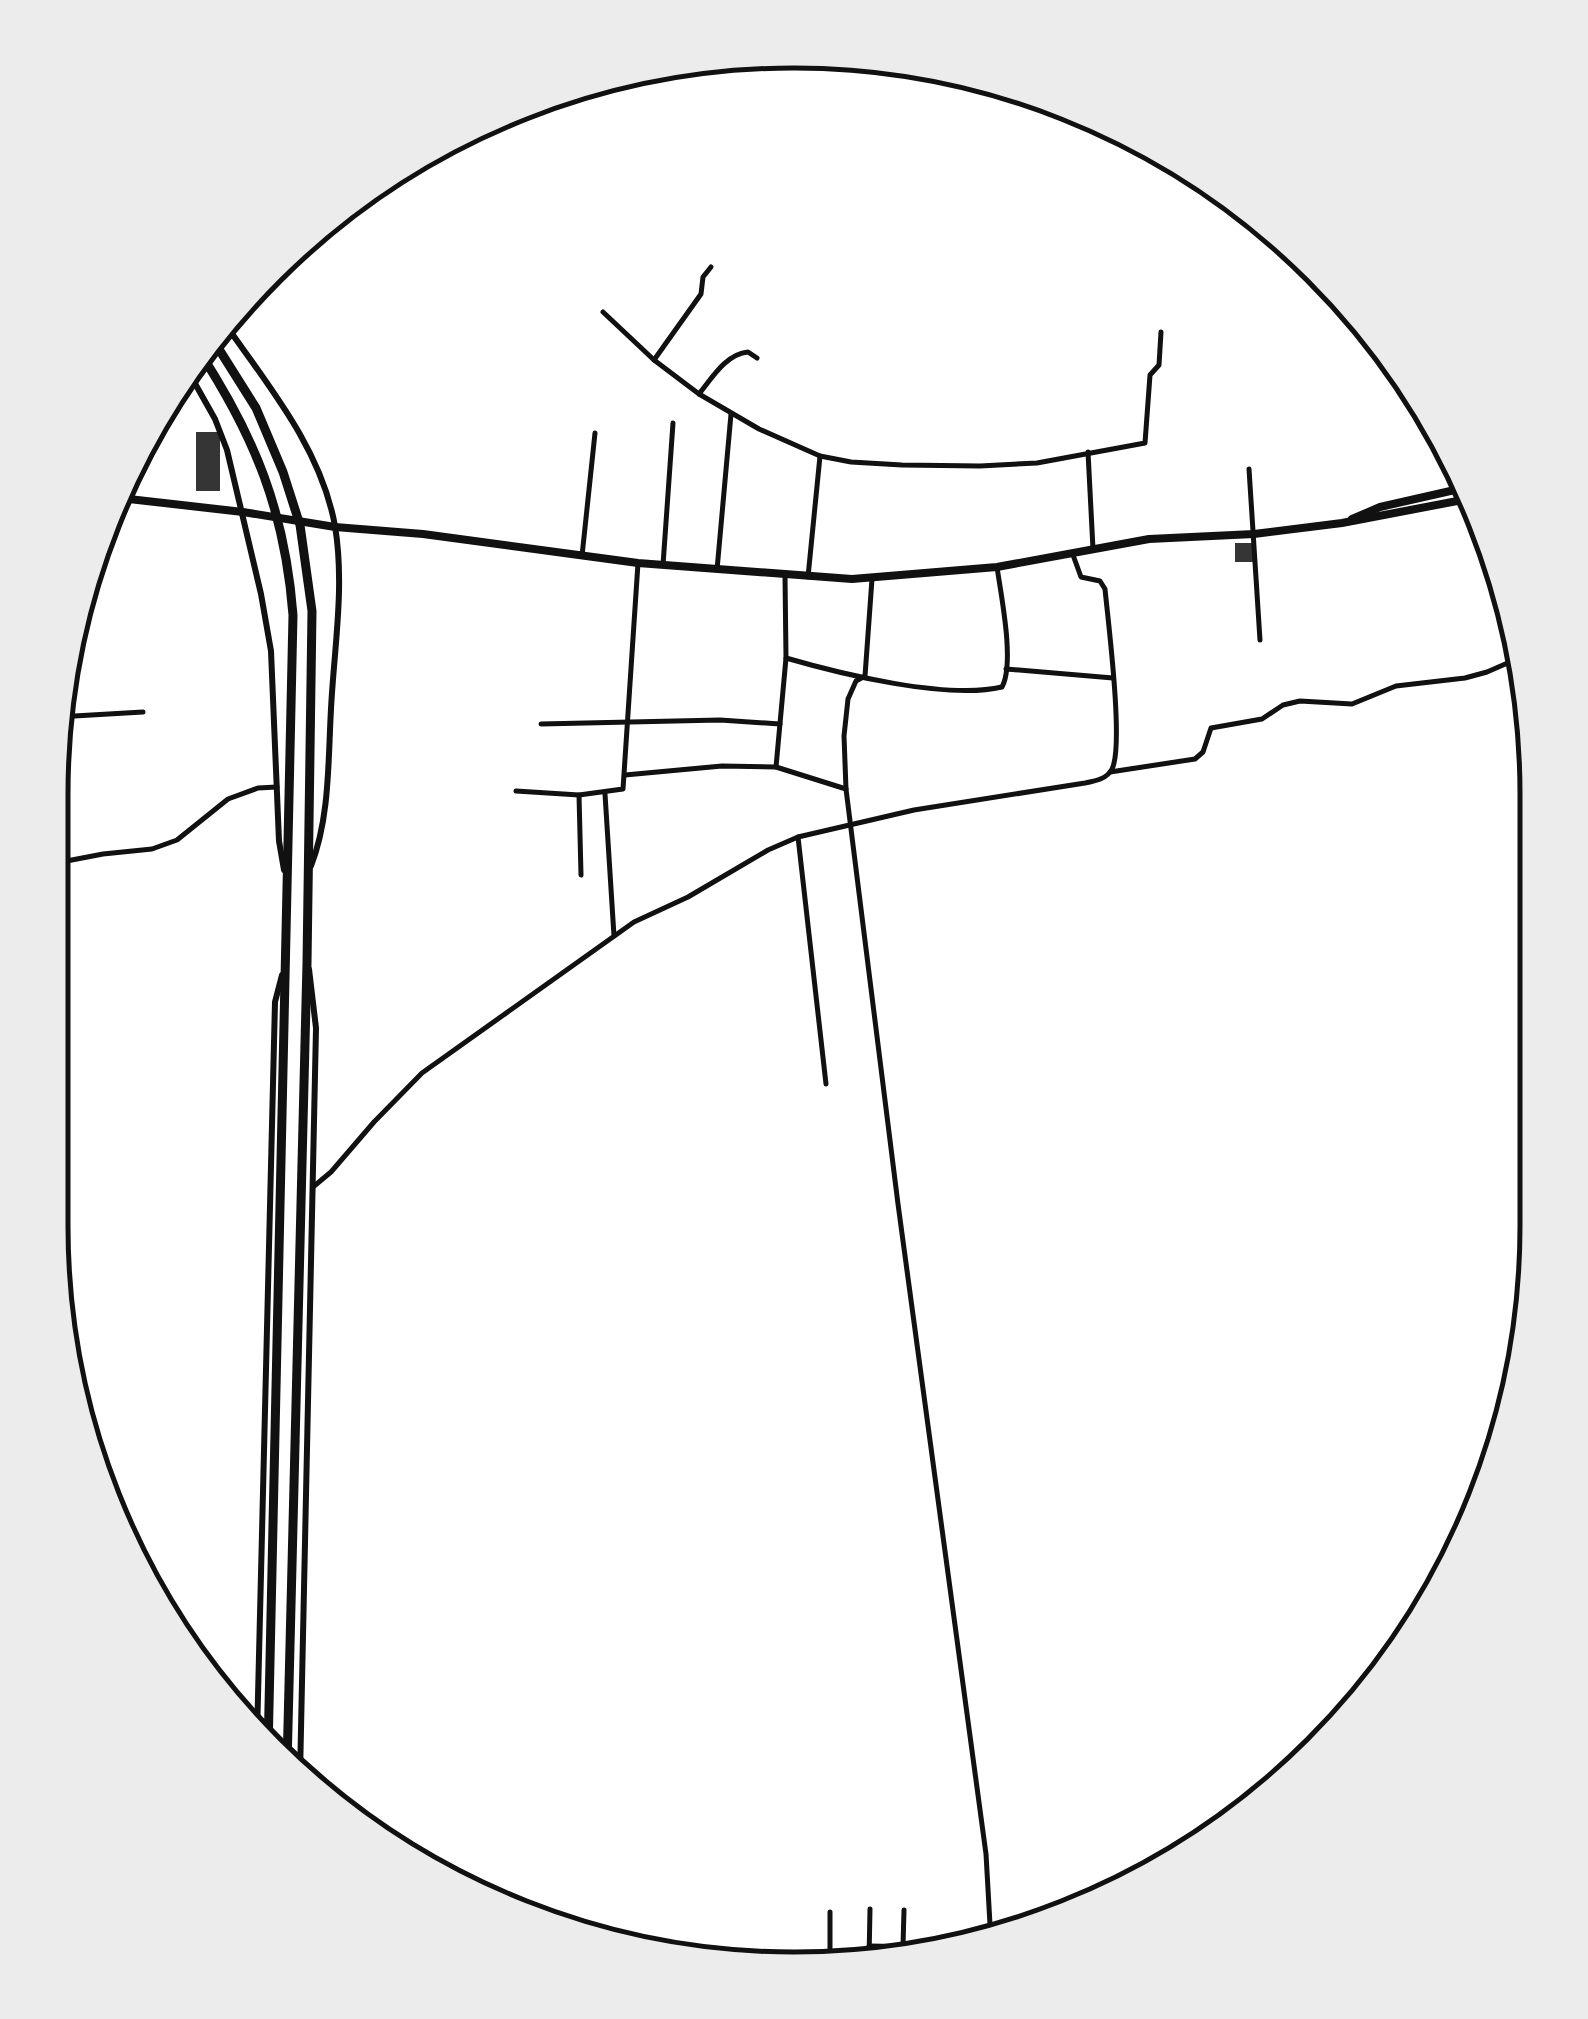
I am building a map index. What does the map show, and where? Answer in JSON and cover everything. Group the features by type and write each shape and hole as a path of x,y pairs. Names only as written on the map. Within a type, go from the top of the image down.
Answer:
{"highway":[{"path":"220,350 256,408 295,506 312,627 288,1747"},
{"path":"208,366 246,430 276,504 293,615 269,1726"}],"main road":[{"path":"1342,524 1380,508 1454,491"},
{"path":"130,499 663,566 872,579 997,567 1149,539 1254,534 1342,524 1459,502"}],"street":[{"path":"654,360 702,294 703,277 710,267"},
{"path":"602,312 654,360 731,414 820,456 885,464 1037,463 1147,441 1150,375 1159,365 1160,332"},
{"path":"232,334 306,446 329,501 335,527 337,624 328,772 323,829 308,874"},
{"path":"699,394 718,370 740,352 750,352 757,358"},
{"path":"194,384 222,435 271,651 279,841 287,881"},
{"path":"717,570 731,414"},
{"path":"663,566 672,423"},
{"path":"582,556 595,433"},
{"path":"1088,452 1093,549"},
{"path":"808,577 820,456"},
{"path":"1249,468 1260,640"},
{"path":"314,1186 422,1072 614,936 730,870 798,837 914,810 1104,778 1114,759 1114,724 1104,584 1080,576 1073,553"},
{"path":"516,791 579,795 623,790 638,563"},
{"path":"786,658 865,676 960,690 1003,686 1006,669 997,567"},
{"path":"776,768 786,658 786,576"},
{"path":"865,676 872,579"},
{"path":"1110,772 1195,759 1203,752 1211,728 1262,719 1292,702 1352,704 1396,686 1446,682 1509,663"},
{"path":"1006,669 1113,678"},
{"path":"865,676 856,681 848,700 844,736 846,789 986,1854 990,1925"},
{"path":"72,716 143,712"},
{"path":"541,724 720,720 780,724"},
{"path":"625,775 722,766 776,768 846,789"},
{"path":"68,861 165,845 218,804 258,788 277,786"},
{"path":"605,794 614,936"},
{"path":"579,795 581,876"},
{"path":"798,837 826,1084"},
{"path":"300,1758 316,1028 315,996 307,963"},
{"path":"258,1714 275,1002 285,965"},
{"path":"870,1910 869,1946 880,1946"},
{"path":"903,1943 904,1910"},
{"path":"830,1912 830,1950"}],"building":[{"path":"196,432 220,432 220,491 196,491"},
{"path":"1235,543 1253,543 1253,562 1235,562"}]}
